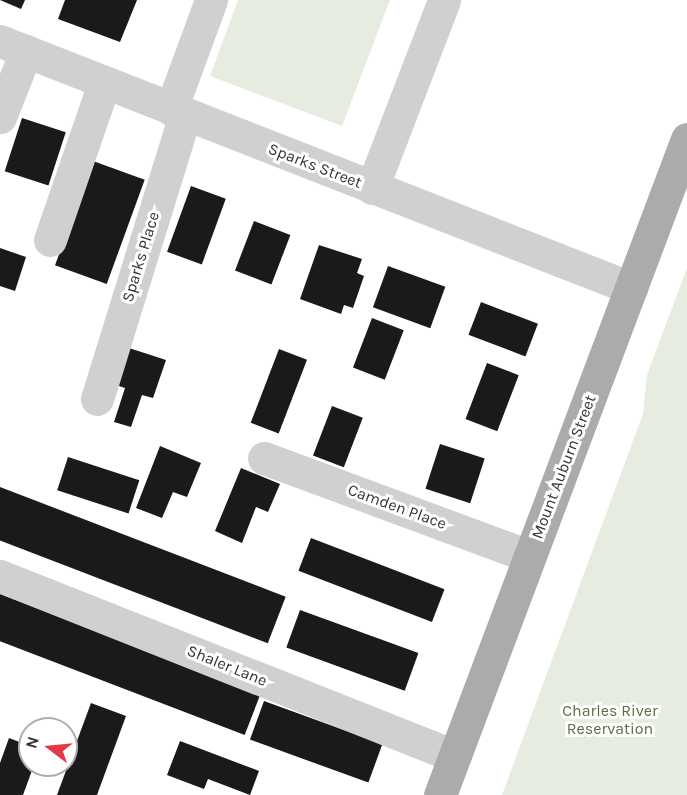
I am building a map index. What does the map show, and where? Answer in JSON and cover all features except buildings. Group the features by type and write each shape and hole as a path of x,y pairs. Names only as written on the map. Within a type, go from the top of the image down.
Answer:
{"main road":[{"name":"Mount Auburn Street","path":"440,795 687,139"}],"street":[{"name":"Sparks Place","path":"97,399 211,0"},
{"path":"372,188 444,0"},
{"name":"Sparks Street","path":"13,46 631,288"},
{"path":"0,117 13,46"},
{"path":"50,240 104,83"},
{"name":"Camden Place","path":"264,458 529,556"},
{"name":"Shaler Lane","path":"0,576 455,756"}],"green space":[{"path":"238,0 390,0 342,126 210,76"},
{"name":"Charles River Reservation","path":"687,268 687,795 502,795 643,414 647,375"}]}
